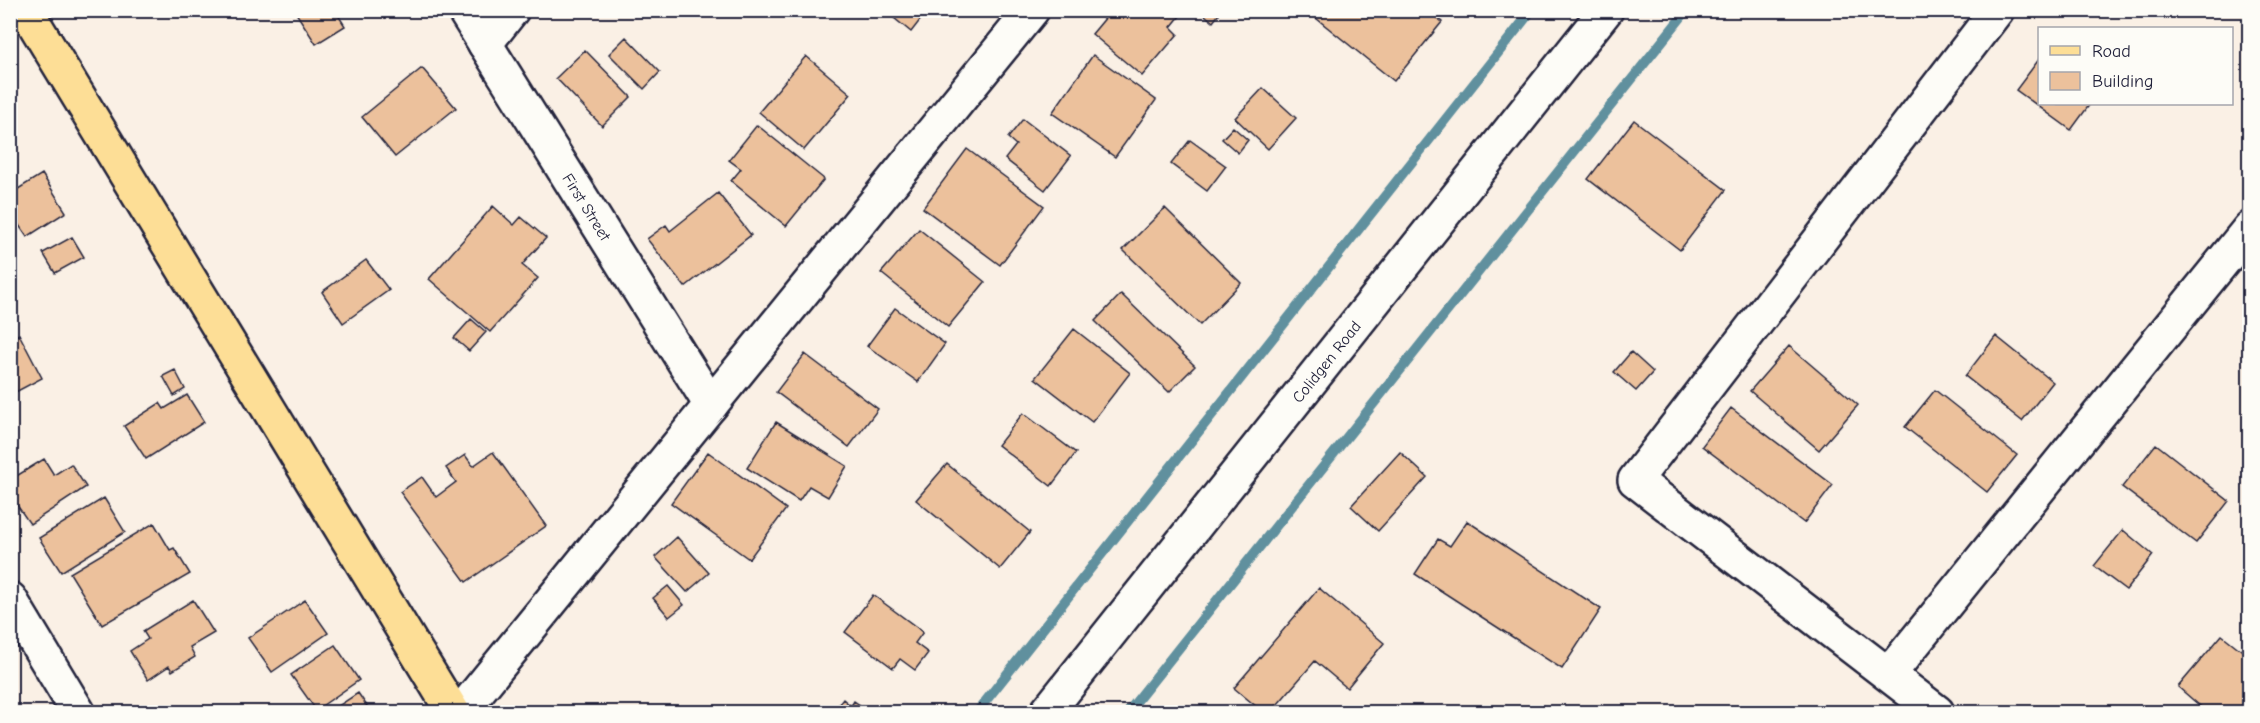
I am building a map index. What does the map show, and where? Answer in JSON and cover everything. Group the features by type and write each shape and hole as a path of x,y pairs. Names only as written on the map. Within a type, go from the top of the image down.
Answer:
{"main road":[{"path":"26,10 453,712"}],"street":[{"name":"First Street","path":"464,10 711,405"},
{"path":"484,44 512,10"},
{"path":"461,712 1032,10"},
{"name":"Colidgen Road","path":"1047,712 1606,10"},
{"path":"1937,712 1635,480 1997,10"},
{"path":"1889,674 2250,228"},
{"path":"10,599 78,712"}],"building":[{"path":"300,10 335,10 345,26 316,44 296,13"},
{"path":"890,10 928,10 911,32 888,13"},
{"path":"1101,10 1173,10 1180,16 1171,27 1178,34 1142,76 1092,34 1107,16"},
{"path":"1199,10 1222,10 1213,22"},
{"path":"1306,10 1428,10 1442,22 1394,81"},
{"path":"626,37 660,72 644,89 609,54"},
{"path":"585,50 631,97 602,126 556,78"},
{"path":"1093,55 1156,100 1115,157 1052,113"},
{"path":"806,56 851,94 804,150 759,112"},
{"path":"2038,61 2038,105 2089,105 2071,130 2016,90"},
{"path":"422,68 456,108 395,157 362,117"},
{"path":"1263,88 1296,118 1268,149 1235,118"},
{"path":"1023,119 1071,156 1045,190 1005,159 1016,145 1008,138"},
{"path":"1634,120 1726,190 1680,250 1588,179"},
{"path":"757,125 824,179 786,226 731,181 741,169 729,160"},
{"path":"1233,127 1248,140 1238,153 1222,139"},
{"path":"1190,140 1226,166 1207,191 1171,164"},
{"path":"967,149 1044,206 1000,265 923,208"},
{"path":"42,174 66,212 27,237 10,212 10,194"},
{"path":"718,193 751,235 685,287 647,239 666,225 670,231"},
{"path":"493,206 514,225 521,217 546,238 522,265 538,278 490,332 429,279"},
{"path":"1165,208 1241,283 1200,325 1123,250"},
{"path":"919,229 985,282 948,327 881,273"},
{"path":"72,237 84,257 55,273 43,253"},
{"path":"366,260 389,290 343,323 322,292"},
{"path":"1121,294 1195,366 1169,392 1095,321"},
{"path":"895,308 945,344 918,382 867,346"},
{"path":"471,319 486,332 469,351 454,338"},
{"path":"1074,329 1130,373 1092,422 1035,378"},
{"path":"19,334 42,378 10,395 10,339"},
{"path":"1996,336 2053,382 2022,421 1965,376"},
{"path":"1789,346 1858,405 1819,450 1750,391"},
{"path":"1631,352 1653,372 1636,391 1614,372"},
{"path":"805,354 878,409 849,447 776,392"},
{"path":"175,370 185,389 174,396 163,376"},
{"path":"1935,390 2017,455 1987,492 1905,427"},
{"path":"187,395 204,422 146,459 124,426 160,403 164,409"},
{"path":"1731,408 1833,485 1804,523 1702,446"},
{"path":"1023,413 1076,453 1051,486 998,445"},
{"path":"776,422 847,466 828,497 809,486 799,501 747,468"},
{"path":"2156,444 2229,501 2196,543 2122,487"},
{"path":"493,452 546,526 466,582 400,492 422,477 436,497 456,482 446,468 465,455 473,466"},
{"path":"708,452 786,509 749,559 671,503"},
{"path":"1400,452 1427,477 1378,531 1351,506"},
{"path":"44,459 54,475 71,464 86,487 30,524 10,495 10,480"},
{"path":"947,464 1030,532 1000,569 916,500"},
{"path":"104,498 125,532 61,572 39,538"},
{"path":"1467,521 1601,609 1562,669 1415,574 1438,539 1450,546"},
{"path":"154,523 170,550 174,548 190,574 102,625 70,573"},
{"path":"2123,530 2153,555 2126,590 2094,566"},
{"path":"677,537 709,573 687,592 655,557"},
{"path":"668,586 684,605 669,617 653,598"},
{"path":"1319,588 1384,643 1347,688 1315,661 1271,712 1263,712 1234,688"},
{"path":"873,595 923,632 915,643 928,653 915,670 900,659 893,668 845,632"},
{"path":"193,600 214,633 190,647 195,657 172,671 169,666 148,680 130,651 148,639 143,631"},
{"path":"305,600 328,633 272,672 248,638"},
{"path":"2222,635 2250,657 2250,712 2207,712 2178,687"},
{"path":"335,645 359,680 316,710 291,675"},
{"path":"358,693 371,712 334,712 332,710"},
{"path":"843,699 851,706 854,701 870,712 833,712"}],"waterway":[{"path":"977,712 1532,10"},
{"path":"1128,712 1687,10"}]}
